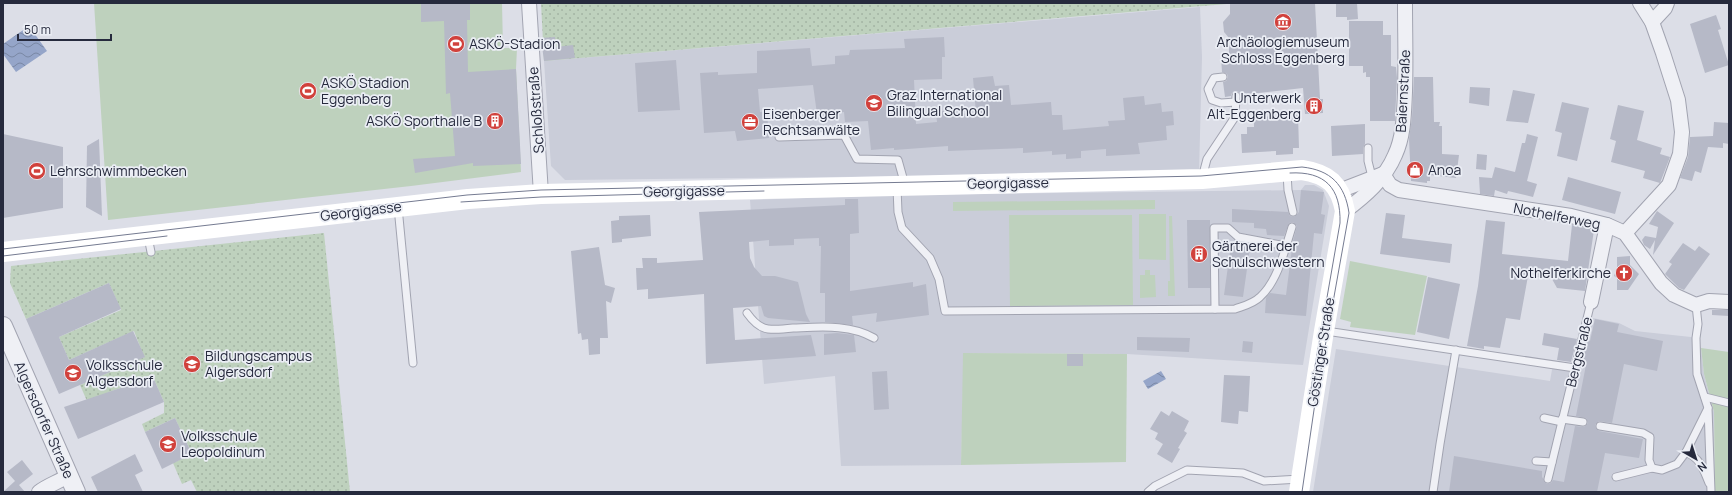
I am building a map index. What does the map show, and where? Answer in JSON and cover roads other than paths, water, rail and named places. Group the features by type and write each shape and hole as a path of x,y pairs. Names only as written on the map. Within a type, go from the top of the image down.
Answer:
{"main road":[{"name":"Georgigasse","path":"3,252 149,244 398,207 468,199 541,194 1202,179 1302,170 1316,172 1331,182 1339,191"},
{"path":"1339,191 1345,211"},
{"name":"Göstinger Straße","path":"1300,486 1324,331 1345,211"}],"street":[{"name":"Schloßstraße","path":"529,3 541,194"},
{"name":"Baiernstraße","path":"1345,211 1377,185 1378,176 1396,153 1404,123 1406,70 1405,3"},
{"path":"1640,3 1652,22 1678,100 1682,132 1680,154 1669,185 1625,233 1661,283 1674,295 1696,305 1710,301 1729,302"},
{"path":"1652,22 1665,8 1667,3"},
{"path":"1339,191 1378,176"},
{"name":"Nothelferweg","path":"1378,176 1399,190 1571,216 1607,225 1625,233"},
{"name":"Bergstraße","path":"1591,302 1607,225"},
{"name":"Algersdorfer Straße","path":"5,338 76,492"},
{"path":"39,492 49,484 61,480 68,475"}],"lane":[{"path":"1202,179 1207,160 1235,117 1236,99 1221,103 1212,100 1208,89 1214,78 1223,77"},
{"path":"780,137 844,135 857,159 898,160 901,185 898,212 902,228 930,258 939,279 945,311 1235,309 1248,305 1260,297 1278,272 1292,226"},
{"path":"1368,148 1368,161 1378,176"},
{"path":"1287,171 1288,190 1293,212"},
{"path":"398,207 413,364"},
{"path":"1215,309 1214,228 1228,228 1238,237 1286,246"},
{"name":"Bergstraße","path":"1548,479 1591,302"},
{"path":"1696,305 1698,324 1696,338 1697,374 1708,408 1711,490"},
{"path":"747,313 761,327 769,329 812,327 848,328 862,331 874,338"},
{"path":"1324,331 1576,368"},
{"path":"1434,492 1440,444 1456,350"},
{"path":"1705,397 1729,403"},
{"path":"1616,477 1652,468 1662,470 1677,464 1686,452 1708,408"},
{"path":"1544,418 1583,422"},
{"path":"1600,426 1643,433 1650,437 1649,460 1652,468"},
{"path":"1686,452 1695,456 1700,462 1711,490"},
{"path":"1536,461 1552,462"},
{"path":"1148,492 1154,486 1187,470 1243,473 1264,481 1300,486"}],"water":[{"path":"29,26 47,51 16,72 3,54 3,44"},
{"path":"1161,371 1166,379 1148,389 1143,381"}],"tram line":[{"path":"3,249 467,195 541,190 1201,176 1302,167 1329,175 1344,194 1349,213 1315,403 1302,492"},
{"path":"1290,173 1313,175 1328,184 1334,191 1338,200 1340,211 1340,223 1311,389"},
{"path":"461,202 541,197 764,191"},
{"path":"3,256 167,236"}],"place":[{"name":"Archäologiemuseum Schloss Eggenberg","path":"1283,22"},
{"name":"ASKÖ-Stadion","path":"456,44"},
{"name":"ASKÖ Stadion Eggenberg","path":"308,91"},
{"name":"Graz International Bilingual School","path":"874,103"},
{"name":"Unterwerk Alt-Eggenberg","path":"1314,106"},
{"name":"ASKÖ Sporthalle B","path":"495,121"},
{"name":"Eisenberger Rechtsanwälte","path":"750,122"},
{"name":"Anoa","path":"1415,170"},
{"name":"Lehrschwimmbecken","path":"37,171"},
{"name":"Gärtnerei der Schulschwestern","path":"1199,254"},
{"name":"Nothelferkirche","path":"1624,273"},
{"name":"Bildungscampus Algersdorf","path":"192,364"},
{"name":"Volksschule Algersdorf","path":"73,373"},
{"name":"Volksschule Leopoldinum","path":"168,444"}]}
